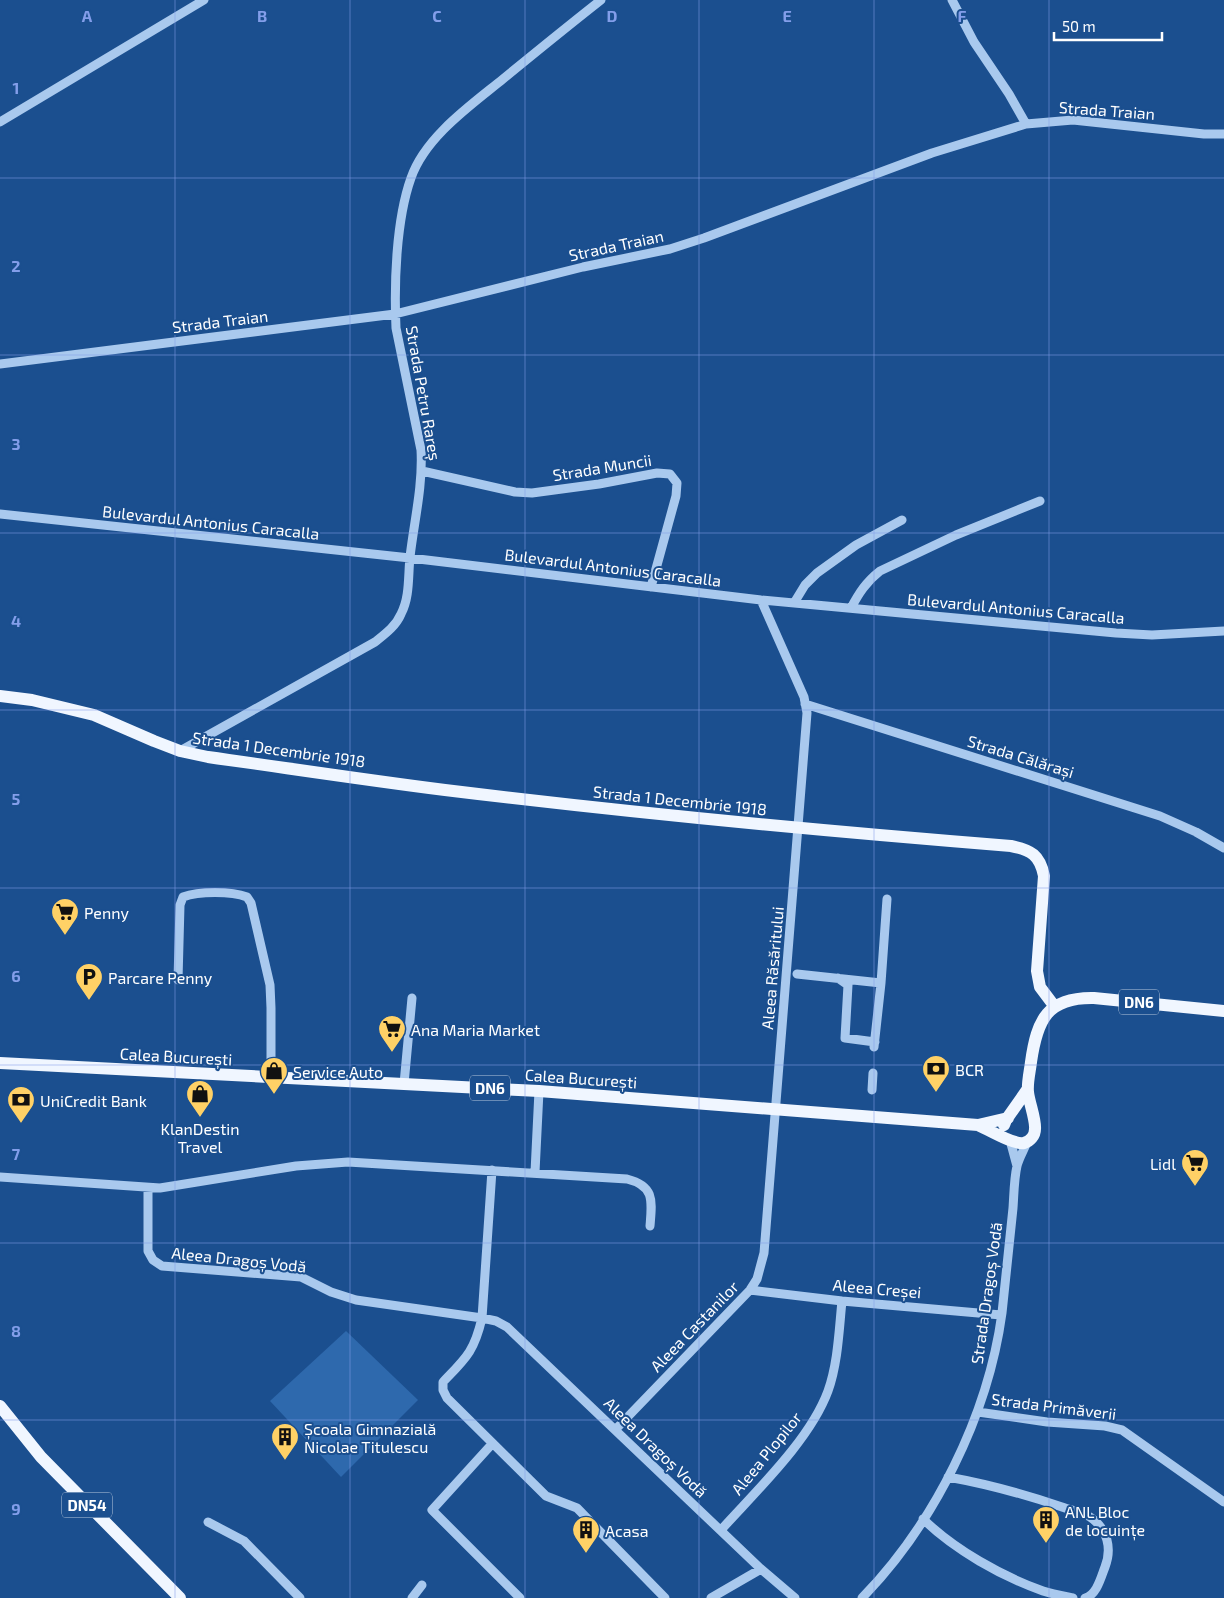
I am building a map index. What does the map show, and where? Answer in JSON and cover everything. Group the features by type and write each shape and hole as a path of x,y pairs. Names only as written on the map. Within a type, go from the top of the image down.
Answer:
{"main road":[{"name":"Strada 1 Decembrie 1918","path":"0,696 32,700 94,715 180,751 208,757 445,790 799,828 1011,846 1024,849 1042,863 1044,876 1038,980 1045,995 1055,1007"},
{"name":"DN6","path":"1027,1090 1037,1029 1041,1021 1055,1007 1072,999 1083,998 1224,1010"},
{"name":"Calea București","path":"0,1063 540,1091 978,1125"},
{"path":"1009,1139 1004,1130 1009,1117 1027,1090"},
{"path":"978,1125 1016,1143 1027,1142 1032,1138 1035,1130 1027,1090"},
{"path":"978,1125 1009,1117 1018,1112 1033,1120"},
{"name":"DN54","path":"0,1406 41,1457 180,1598"}],"street":[{"path":"0,122 204,0"},
{"name":"Strada Petru Rareș","path":"180,751 375,642 391,628 401,615 407,594 422,471 421,450 396,328 395,314 396,262 403,208 411,176 428,148 451,122 601,0"},
{"path":"952,0 974,42 1009,94 1026,124"},
{"name":"Strada Traian","path":"0,364 395,314 583,267 670,249 932,153 1026,124 1073,120 1204,134 1224,134"},
{"name":"Strada Muncii","path":"422,471 515,492 532,493 599,484 657,473 670,474 676,483 676,496 652,587"},
{"path":"851,608 869,579 880,571 956,535 1040,501"},
{"name":"Bulevardul Antonius Caracalla","path":"0,514 410,558 761,600 1116,633 1152,635 1224,631"},
{"path":"794,603 805,585 817,573 856,545 902,520"},
{"name":"Aleea Răsăritului","path":"761,600 804,697 807,728 776,1109"},
{"name":"Strada Călărași","path":"805,704 1160,816 1196,832 1224,848"},
{"path":"178,980 180,906 183,897 192,894 238,894 248,897 270,985 271,1076"},
{"path":"838,978 848,986 845,1038 874,1044 881,983 887,899"},
{"path":"797,974 881,983"},
{"path":"404,1084 412,998"},
{"path":"872,1090 873,1073"},
{"path":"535,1172 540,1091"},
{"name":"Aleea Castanilor","path":"616,1429 750,1290 756,1279 764,1253 776,1109"},
{"path":"1009,1139 1017,1166"},
{"path":"1017,1166 1027,1142"},
{"path":"0,1176 148,1188 171,1187 296,1166 348,1162 627,1178 637,1181 649,1191 652,1208 650,1226"},
{"name":"Strada Dragoș Vodă","path":"862,1598 893,1562 923,1519 948,1477 978,1412 994,1355 1002,1315 1017,1166"},
{"path":"492,1170 482,1318 476,1341 470,1353 442,1382 443,1390 448,1398 492,1444 546,1496 577,1508 664,1598"},
{"name":"Aleea Dragoș Vodă","path":"148,1188 148,1251 153,1260 162,1266 301,1277 331,1292 356,1300 482,1318 496,1321 507,1327 761,1569 795,1598"},
{"name":"Aleea Creșei","path":"750,1290 842,1301 1002,1315"},
{"name":"Aleea Plopilor","path":"721,1530 793,1448 814,1418 827,1392 834,1372 842,1301"},
{"name":"Strada Primăverii","path":"978,1412 1047,1422 1105,1426 1122,1430 1224,1502"},
{"path":"492,1444 432,1510 520,1598"},
{"path":"948,1477 1024,1494 1090,1517 1103,1530 1109,1542 1109,1556 1095,1591 1085,1598"},
{"path":"923,1519 940,1536 1006,1574 1043,1591 1073,1598"},
{"path":"208,1522 244,1541 300,1598"},
{"path":"711,1598 761,1569"},
{"path":"412,1598 422,1585"}],"shaded area":[{"path":"346,1331 418,1400 341,1477 270,1401"}],"place":[{"name":"Penny","path":"65,936"},
{"name":"Parcare Penny","path":"89,1001"},
{"name":"Ana Maria Market","path":"392,1053"},
{"name":"BCR","path":"936,1093"},
{"name":"Service Auto","path":"274,1095"},
{"name":"KlanDestin Travel","path":"200,1118"},
{"name":"UniCredit Bank","path":"21,1124"},
{"name":"Lidl","path":"1195,1187"},
{"name":"Școala Gimnazială Nicolae Titulescu","path":"285,1461"},
{"name":"ANL Bloc de locuințe","path":"1046,1544"},
{"name":"Acasa","path":"586,1554"}]}
